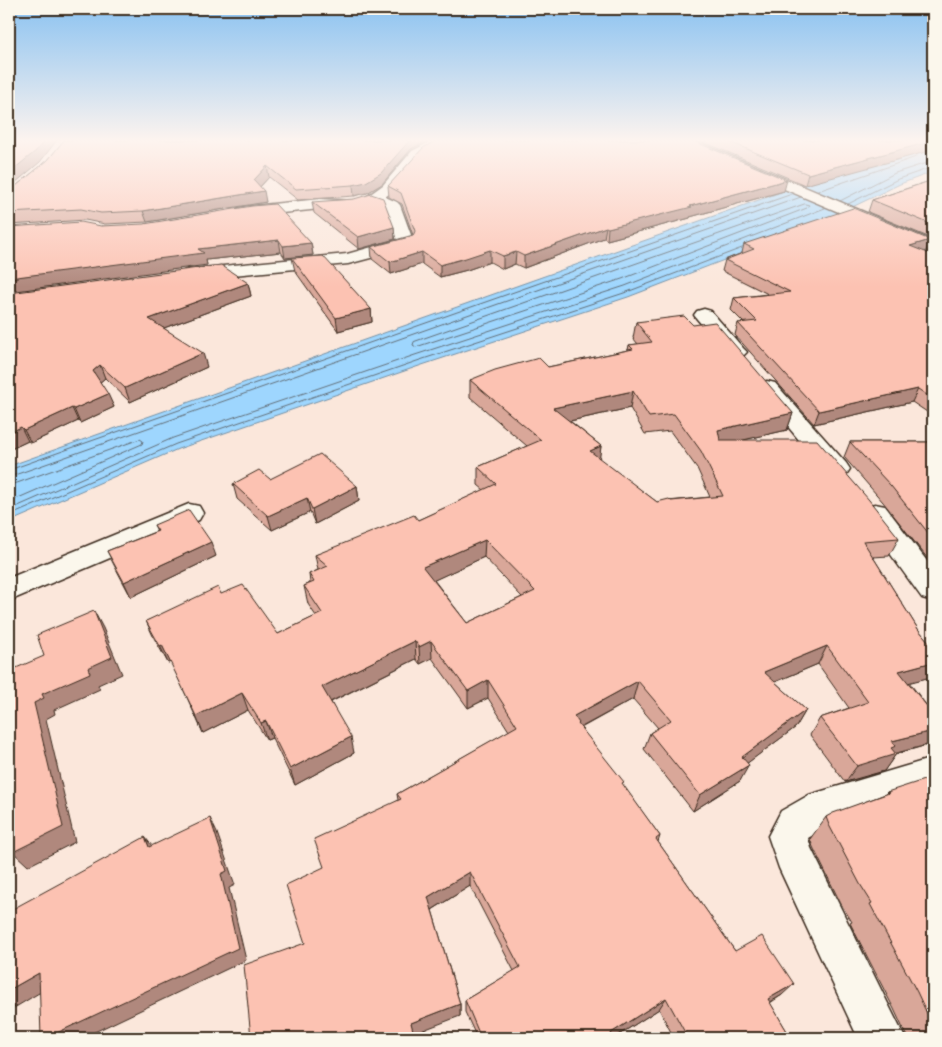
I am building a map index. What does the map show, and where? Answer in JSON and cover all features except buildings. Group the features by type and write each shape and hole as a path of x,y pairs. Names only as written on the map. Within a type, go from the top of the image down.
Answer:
{"street":[{"path":"225,216 254,210 355,204 373,198 387,189"},
{"path":"799,189 933,247"},
{"path":"174,276 348,259 406,243 392,205 373,198"},
{"path":"704,315 856,491 933,590"},
{"path":"9,590 189,513"},
{"path":"882,1038 792,854 788,836 794,824 823,808 933,775"}],"water":[{"path":"790,189 890,189 815,225 628,297 419,366 178,449 9,522 9,466"}]}
